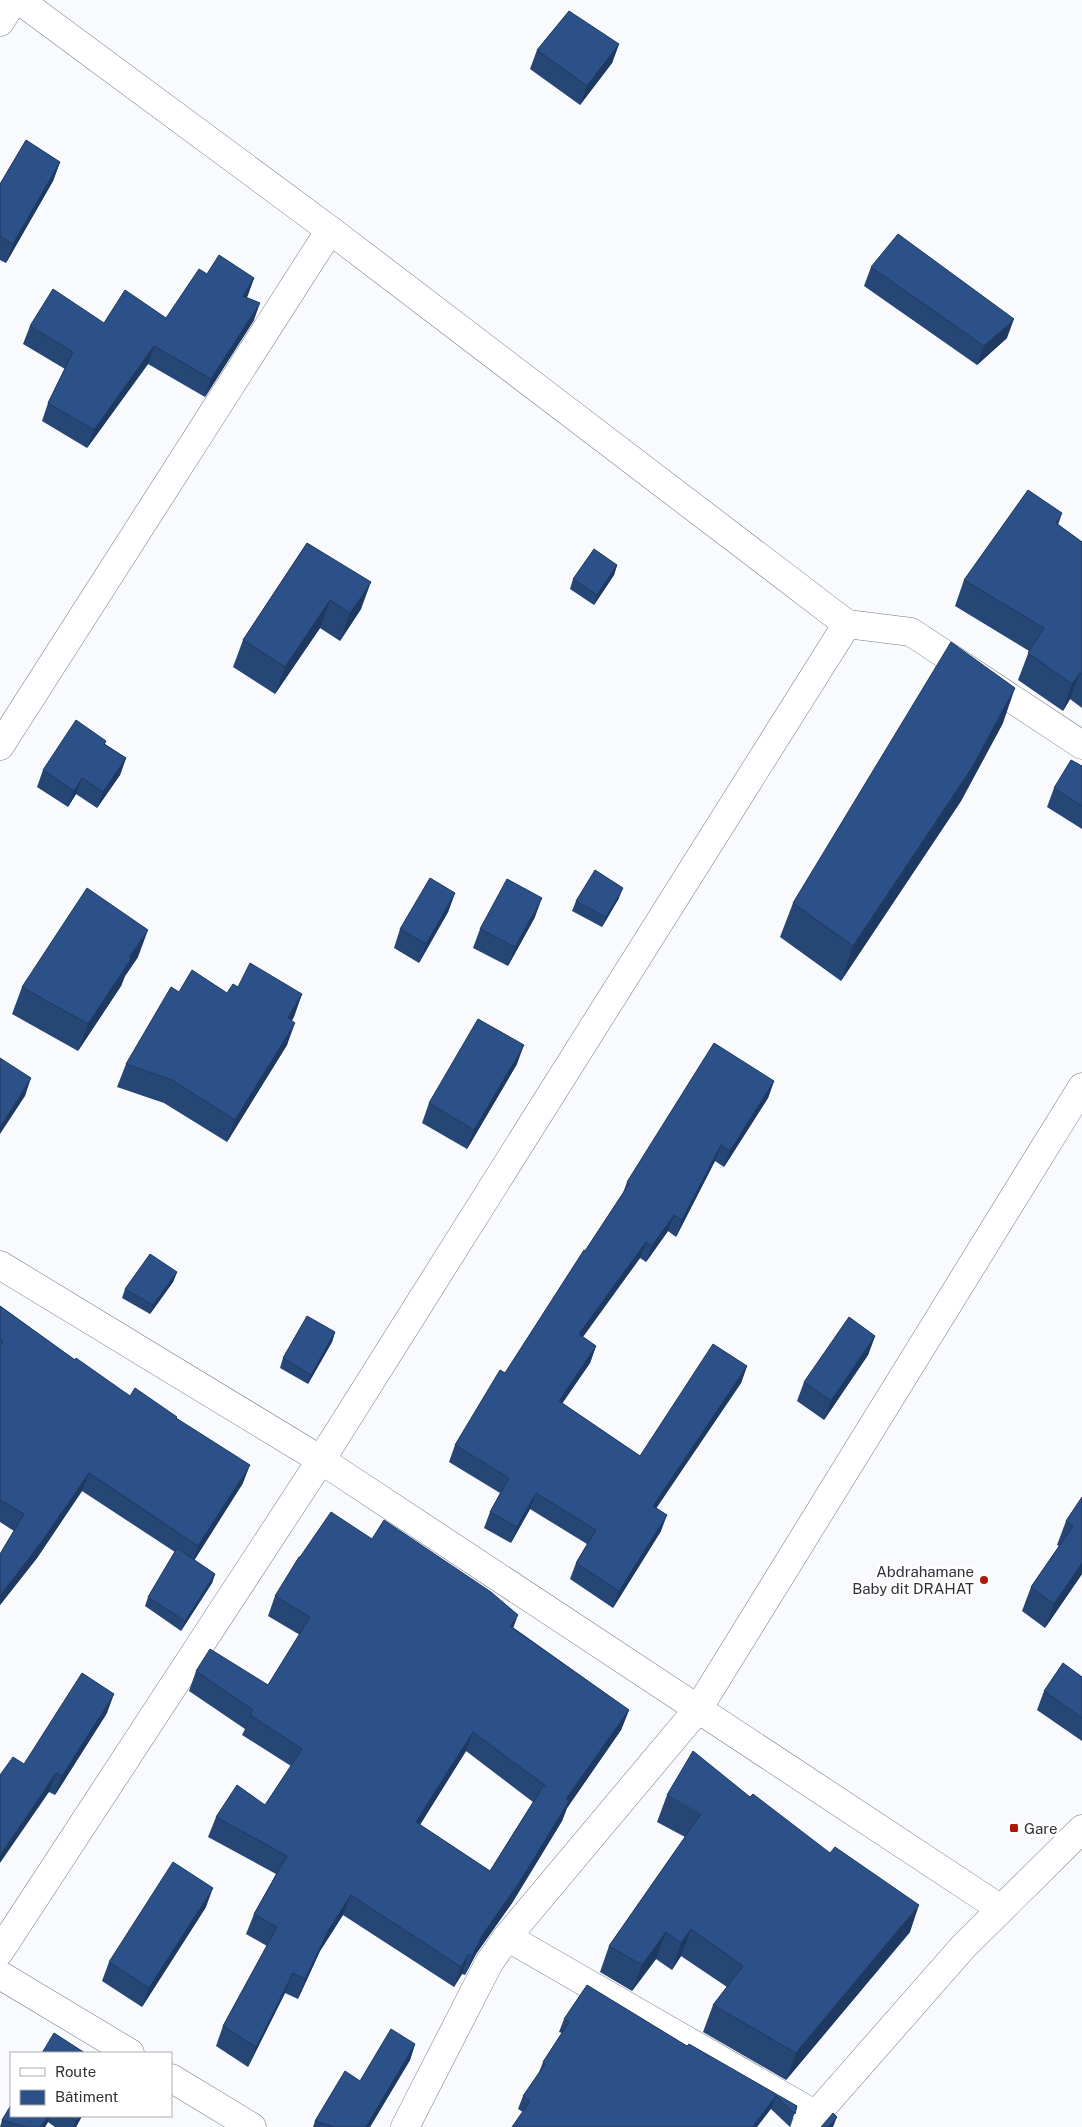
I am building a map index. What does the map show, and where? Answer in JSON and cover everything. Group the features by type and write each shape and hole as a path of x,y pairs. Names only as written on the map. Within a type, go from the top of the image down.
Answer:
{"street":[{"path":"0,22 14,0"},
{"path":"19,0 330,230 847,624 911,632 1082,745"},
{"path":"0,746 330,230"},
{"path":"0,1951 321,1460 847,624"},
{"path":"405,2127 489,1963 507,1936 698,1709 1082,1087"},
{"path":"0,1265 321,1460 1001,1909"},
{"path":"507,1936 811,2121 962,1947 1082,1829"},
{"path":"0,1975 128,2052"},
{"path":"172,2079 252,2127"}],"building":[{"path":"569,11 619,44 587,86 537,50"},
{"path":"26,140 60,162 13,244 0,236 0,184"},
{"path":"898,234 1014,319 984,346 871,267"},
{"path":"219,255 254,278 243,296 260,303 211,379 154,346 94,430 48,403 73,352 30,326 53,289 104,323 125,290 166,318 199,269 207,274"},
{"path":"1028,490 1062,513 1056,523 1082,542 1082,675 1080,673 1072,684 1028,653 1044,628 964,580"},
{"path":"307,543 371,582 350,613 330,600 285,667 243,640"},
{"path":"594,549 617,565 597,595 573,579"},
{"path":"951,642 1015,688 973,766 853,946 793,903"},
{"path":"76,720 106,741 104,744 126,758 103,792 82,778 74,791 43,770"},
{"path":"1071,760 1082,766 1082,806 1054,788"},
{"path":"595,870 623,888 606,917 576,901"},
{"path":"430,878 455,893 426,944 400,929"},
{"path":"507,879 542,898 515,947 480,929"},
{"path":"87,888 148,930 88,1024 22,987"},
{"path":"250,963 302,994 288,1018 295,1023 235,1120 172,1080 126,1064 171,987 179,992 192,970 227,993 233,984 238,987"},
{"path":"478,1019 524,1045 474,1130 429,1103"},
{"path":"714,1043 774,1081 730,1151 721,1145 682,1220 674,1215 652,1246 646,1242 579,1334 596,1346 559,1401 640,1456 713,1344 747,1366 653,1506 667,1515 619,1591 576,1563 596,1530 536,1493 517,1527 490,1512 509,1478 455,1445 500,1370 505,1373 629,1184 627,1182"},
{"path":"0,1058 31,1078 0,1127"},
{"path":"150,1254 177,1272 153,1305 125,1289"},
{"path":"0,1306 75,1360 76,1358 130,1396 135,1388 176,1418 250,1465 198,1546 89,1473 43,1540 0,1596 0,1554 24,1514 0,1500 0,1346 3,1341 0,1339"},
{"path":"307,1316 335,1332 311,1375 283,1358"},
{"path":"849,1317 875,1336 831,1401 804,1382"},
{"path":"1082,1497 1082,1563 1054,1604 1031,1587 1073,1526 1066,1521"},
{"path":"331,1512 372,1539 384,1520 491,1592 518,1615 510,1626 629,1710 566,1799 569,1801 519,1883 483,1934 472,1956 469,1954 461,1967 351,1895 328,1931 305,1979 293,1973 256,2047 223,2026 277,1927 254,1914 287,1856 216,1817 237,1785 265,1805 302,1749 250,1715 253,1710 196,1671 210,1649 268,1685 310,1617 275,1596","holes":["473,1732 547,1787 544,1785 490,1871 416,1822"]},
{"path":"177,1548 215,1574 185,1621 148,1597"},
{"path":"1063,1663 1082,1677 1082,1718 1044,1691"},
{"path":"82,1673 114,1694 62,1776 56,1773 0,1855 0,1775 13,1757 24,1764"},
{"path":"693,1751 750,1797 753,1794 830,1853 835,1847 919,1905 796,2053 713,2005 743,1966 691,1929 681,1943 666,1932 642,1965 609,1946 701,1814 667,1795"},
{"path":"173,1862 213,1888 149,1988 109,1962"},
{"path":"587,1985 687,2046 689,2044 797,2106 795,2114 776,2096 752,2127 512,2127 530,2101 523,2096 545,2064 543,2062 569,2022 564,2019"},
{"path":"391,2029 415,2044 366,2127 334,2127 315,2121 345,2071 360,2081"},
{"path":"54,2033 83,2052 43,2052"},
{"path":"10,2107 10,2117 47,2117 41,2127 26,2127 2,2120"},
{"path":"833,2113 837,2117 828,2127 821,2127"},
{"path":"70,2117 78,2117 76,2121"}],"place":[{"name":"Abdrahamane Baby dit DRAHAT","path":"984,1580"},
{"name":"Gare","path":"1014,1828"}]}
